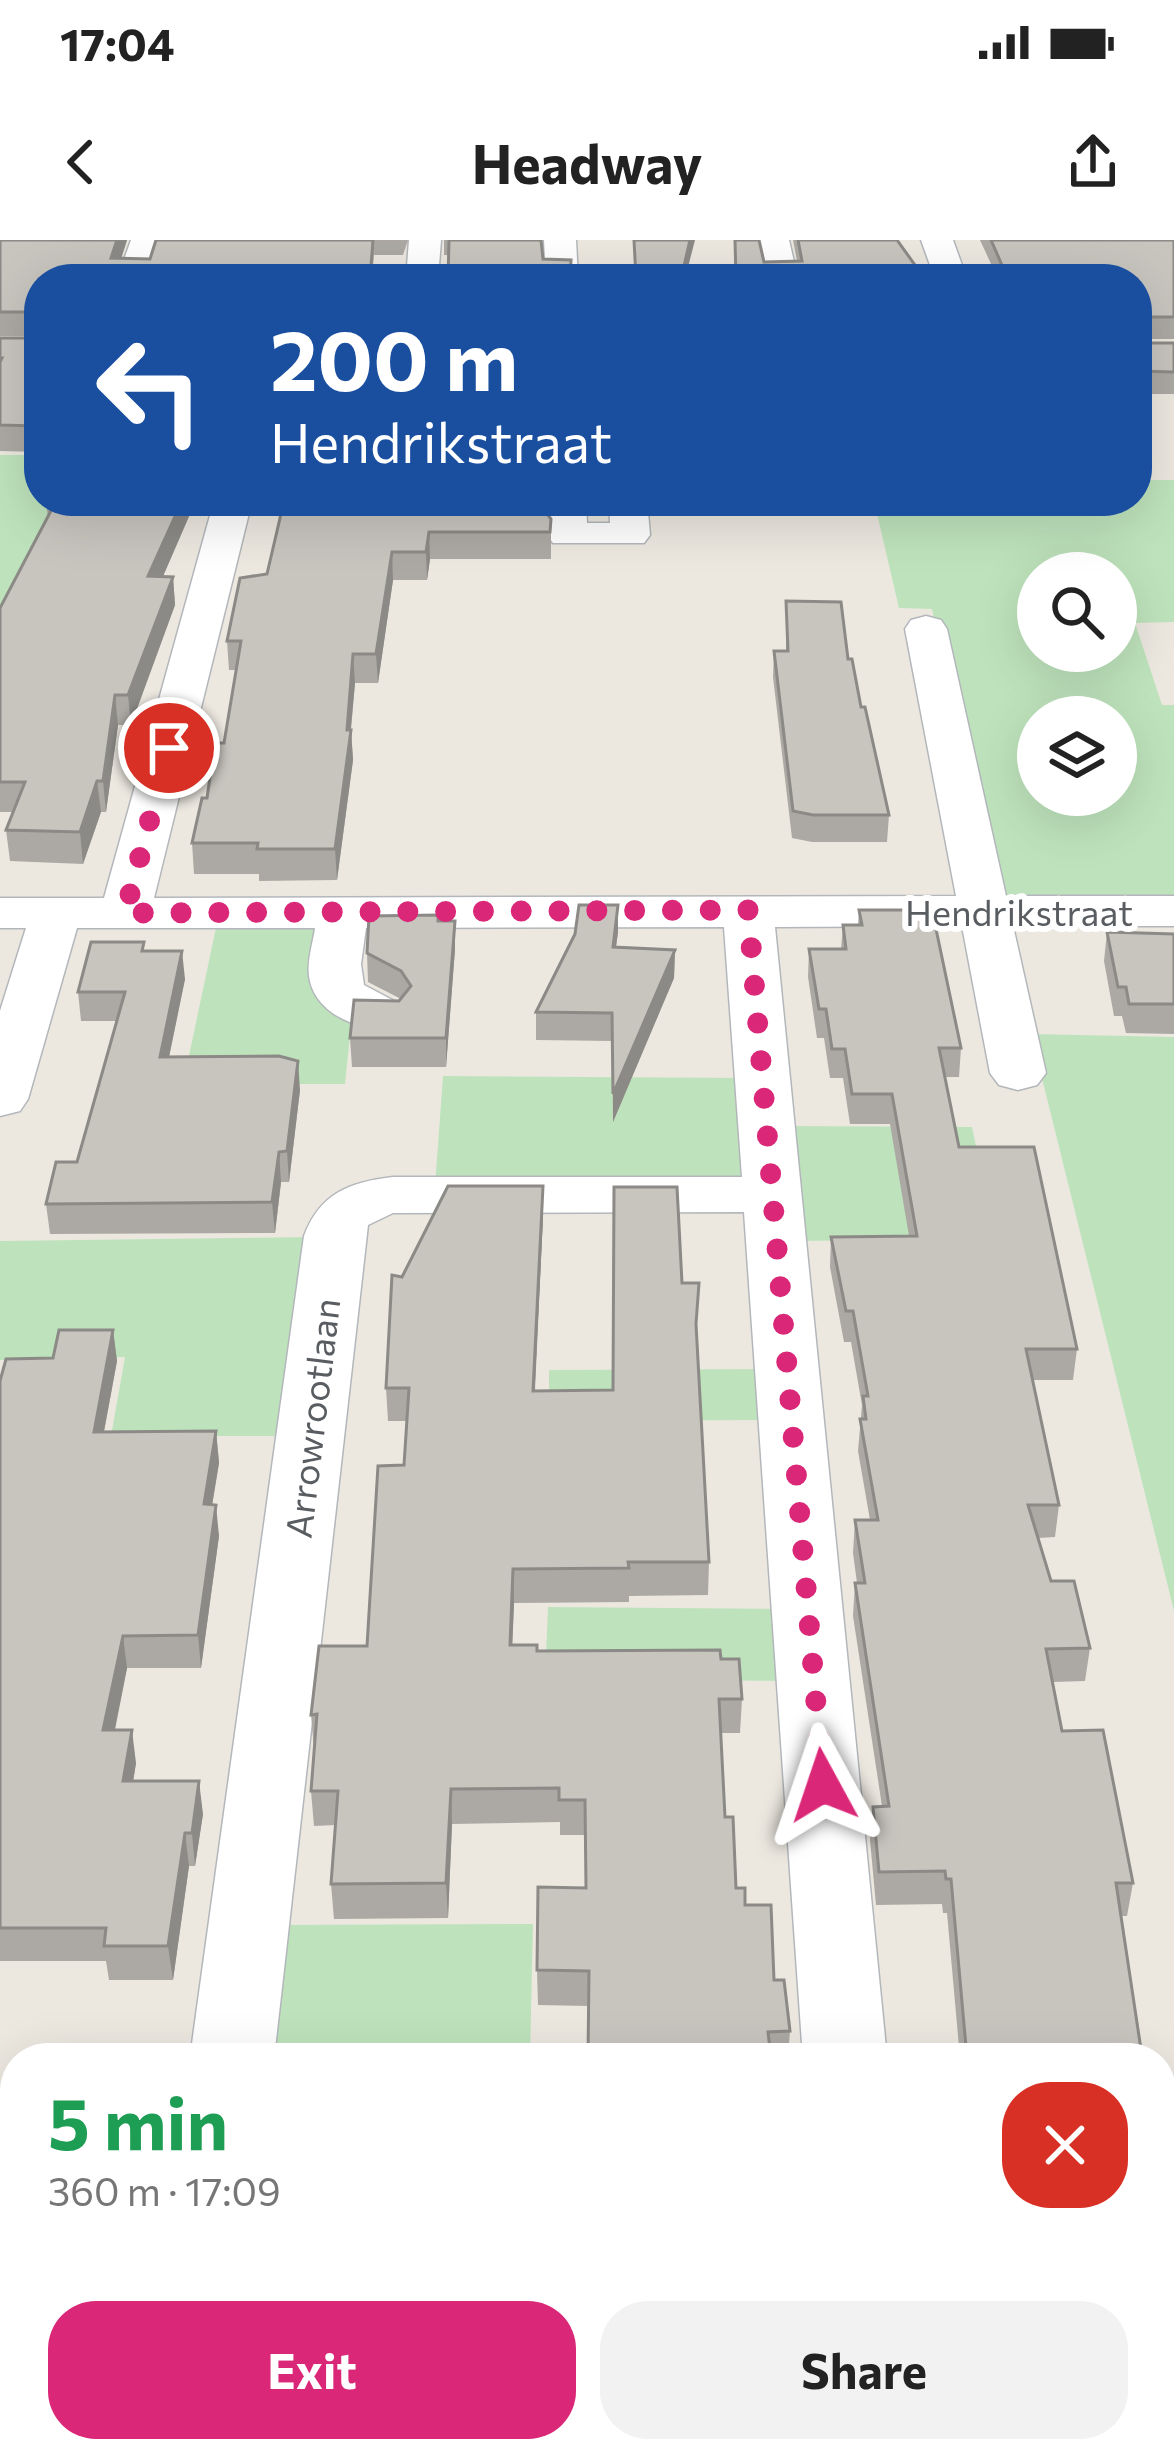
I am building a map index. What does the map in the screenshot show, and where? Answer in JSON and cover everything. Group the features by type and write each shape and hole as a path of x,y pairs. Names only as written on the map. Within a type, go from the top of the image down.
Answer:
{"street":[{"path":"125,913 229,516"},
{"path":"567,516 567,535 630,535 629,516"},
{"path":"926,629 1018,1073"},
{"path":"748,910 844,2043"},
{"name":"Hendrikstraat","path":"0,913 1174,911"},
{"path":"343,912 335,986 346,1003 381,1015"},
{"path":"0,1099 56,913"},
{"name":"Arrowrootlaan","path":"234,2043 334,1237 340,1219 367,1198 393,1195 775,1195"}],"green space":[{"path":"0,455 24,455 24,516 50,516 0,623"},
{"path":"1152,480 1174,480 1174,622 1137,623 1137,552 1017,552 1017,672 1137,672 1137,629 1162,705 1174,705 1174,902 1009,899 996,887 932,609 899,608 878,516 1152,516"},
{"path":"344,922 352,1016 345,1084 183,1084 217,923"},
{"path":"1031,1034 1174,1037 1174,1611"},
{"path":"443,1076 750,1078 757,1180 435,1186"},
{"path":"785,1126 972,1127 995,1239 797,1241"},
{"path":"317,1237 293,1436 111,1436 125,1357 0,1360 0,1241"},
{"path":"774,1369 779,1420 549,1421 549,1370"},
{"path":"548,1607 791,1609 796,1681 545,1679"},
{"path":"533,1924 530,2043 252,2043 265,1925"}],"building":[{"path":"0,240 117,240 111,258 150,259 156,240 373,240 371,264 24,264 24,312 0,312"},
{"path":"449,240 541,240 543,259 571,260 571,264 448,264"},
{"path":"634,240 690,240 684,264 635,264"},
{"path":"735,240 759,240 764,262 802,261 798,240 897,240 914,264 736,264"},
{"path":"991,240 1174,240 1174,317 1152,317 1152,264 1001,264"},
{"path":"0,338 24,338 24,426 0,425"},
{"path":"1152,343 1174,343 1174,372 1152,371"},
{"path":"48,516 175,516 148,576 173,577 128,695 115,695 103,781 97,781 80,832 6,830 25,782 0,782 0,608"},
{"path":"281,516 551,519 550,532 429,532 426,552 392,552 376,654 353,654 347,730 351,730 335,849 192,843 202,798 207,798 215,743 224,743 241,641 227,641 240,578 267,574"},
{"path":"786,601 841,602 848,659 852,659 861,707 865,707 889,815 793,811 774,651 788,651"},
{"path":"579,905 618,905 613,947 675,950 613,1094 612,1013 536,1012 575,934"},
{"path":"859,910 932,910 961,1048 939,1048 959,1147 1034,1147 1077,1349 1026,1349 1059,1505 1028,1505 1051,1581 1074,1581 1090,1648 1046,1649 1062,1731 1103,1730 1133,1883 1116,1883 1140,2043 966,2043 951,1879 946,1879 945,1871 879,1872 873,1807 889,1806 855,1583 865,1583 855,1520 878,1520 860,1419 866,1419 863,1396 868,1396 853,1311 846,1311 831,1237 917,1236 892,1094 852,1094 845,1049 832,1049 826,1009 819,1009 809,949 846,949 843,925 862,925"},
{"path":"438,915 438,921 455,921 446,1038 350,1038 354,1000 399,1001 411,986 401,971 367,953 369,916"},
{"path":"1107,932 1174,934 1174,1004 1129,1004 1126,987 1118,987"},
{"path":"91,942 144,942 142,951 182,951 160,1057 279,1056 298,1061 287,1151 279,1152 272,1202 46,1204 56,1162 77,1162 125,992 78,992"},
{"path":"448,1186 543,1186 533,1391 613,1390 614,1187 677,1187 682,1283 699,1283 696,1324 709,1562 513,1569 510,1645 537,1645 537,1651 720,1650 721,1659 739,1659 742,1699 719,1699 725,1817 733,1817 736,1888 745,1888 745,1905 771,1905 774,1980 784,1980 790,2031 768,2032 769,2043 588,2043 589,1971 537,1970 538,1887 586,1888 585,1800 559,1800 559,1788 451,1789 446,1883 331,1884 338,1791 311,1791 317,1714 311,1715 319,1646 367,1646 378,1466 404,1465 409,1388 386,1388 392,1275 402,1277"},
{"path":"59,1330 113,1330 94,1432 216,1431 204,1504 216,1505 198,1635 123,1636 103,1730 132,1730 123,1781 199,1781 192,1833 185,1833 168,1946 104,1946 106,1928 0,1928 0,1381 6,1359 53,1358"}],"route":[{"path":"169,748 125,913 748,910 823,1785"}]}
